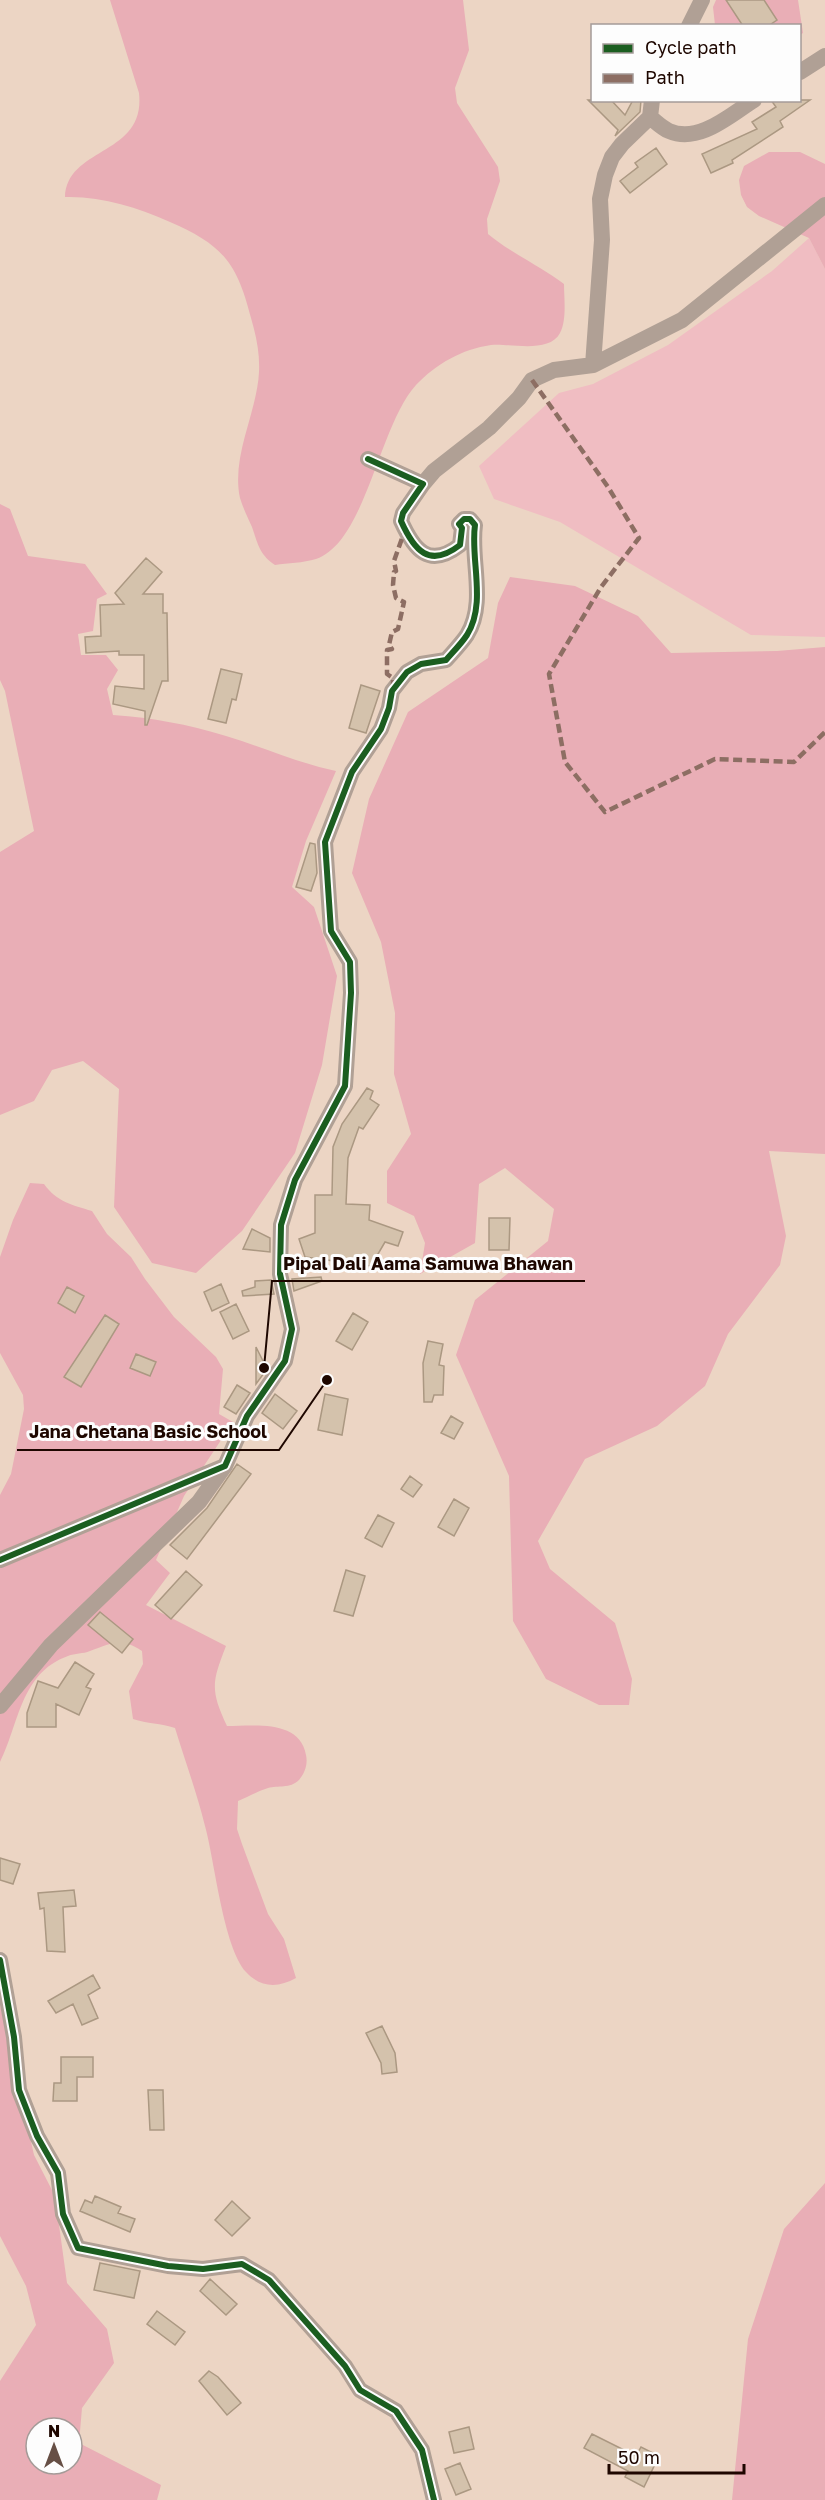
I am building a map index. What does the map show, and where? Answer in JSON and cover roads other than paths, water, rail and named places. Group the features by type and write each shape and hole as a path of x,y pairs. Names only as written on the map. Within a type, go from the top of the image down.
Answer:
{"street":[{"path":"690,24 702,0"},
{"path":"801,71 825,56"},
{"path":"593,365 602,240 600,199 612,157 651,109 669,131 686,134 706,130 751,102"},
{"path":"0,1706 51,1645 199,1502 225,1466 247,1416 285,1361 292,1329 280,1274 281,1225 295,1180 345,1086 351,993 350,962 332,932 325,842 352,772 381,729 389,708 392,691 407,672 421,663 446,660 468,633 476,606 477,582 472,545 475,525 470,519 464,519 459,524 462,528 460,545 449,554 437,558 411,544 400,521 403,513 434,471 489,428 519,398 532,380 555,370 593,365 682,320 825,205"},
{"path":"368,459 423,484"},
{"path":"0,1560 225,1466"},
{"path":"0,1960 14,2037 19,2090 37,2136 58,2174 63,2214 78,2248 168,2266 203,2269 242,2264 269,2280 345,2366 360,2390 396,2411 422,2450 434,2500"}],"place":[{"name":"Pipal Dali Aama Samuwa Bhawan","path":"264,1368"},
{"name":"Jana Chetana Basic School","path":"327,1380"}]}
